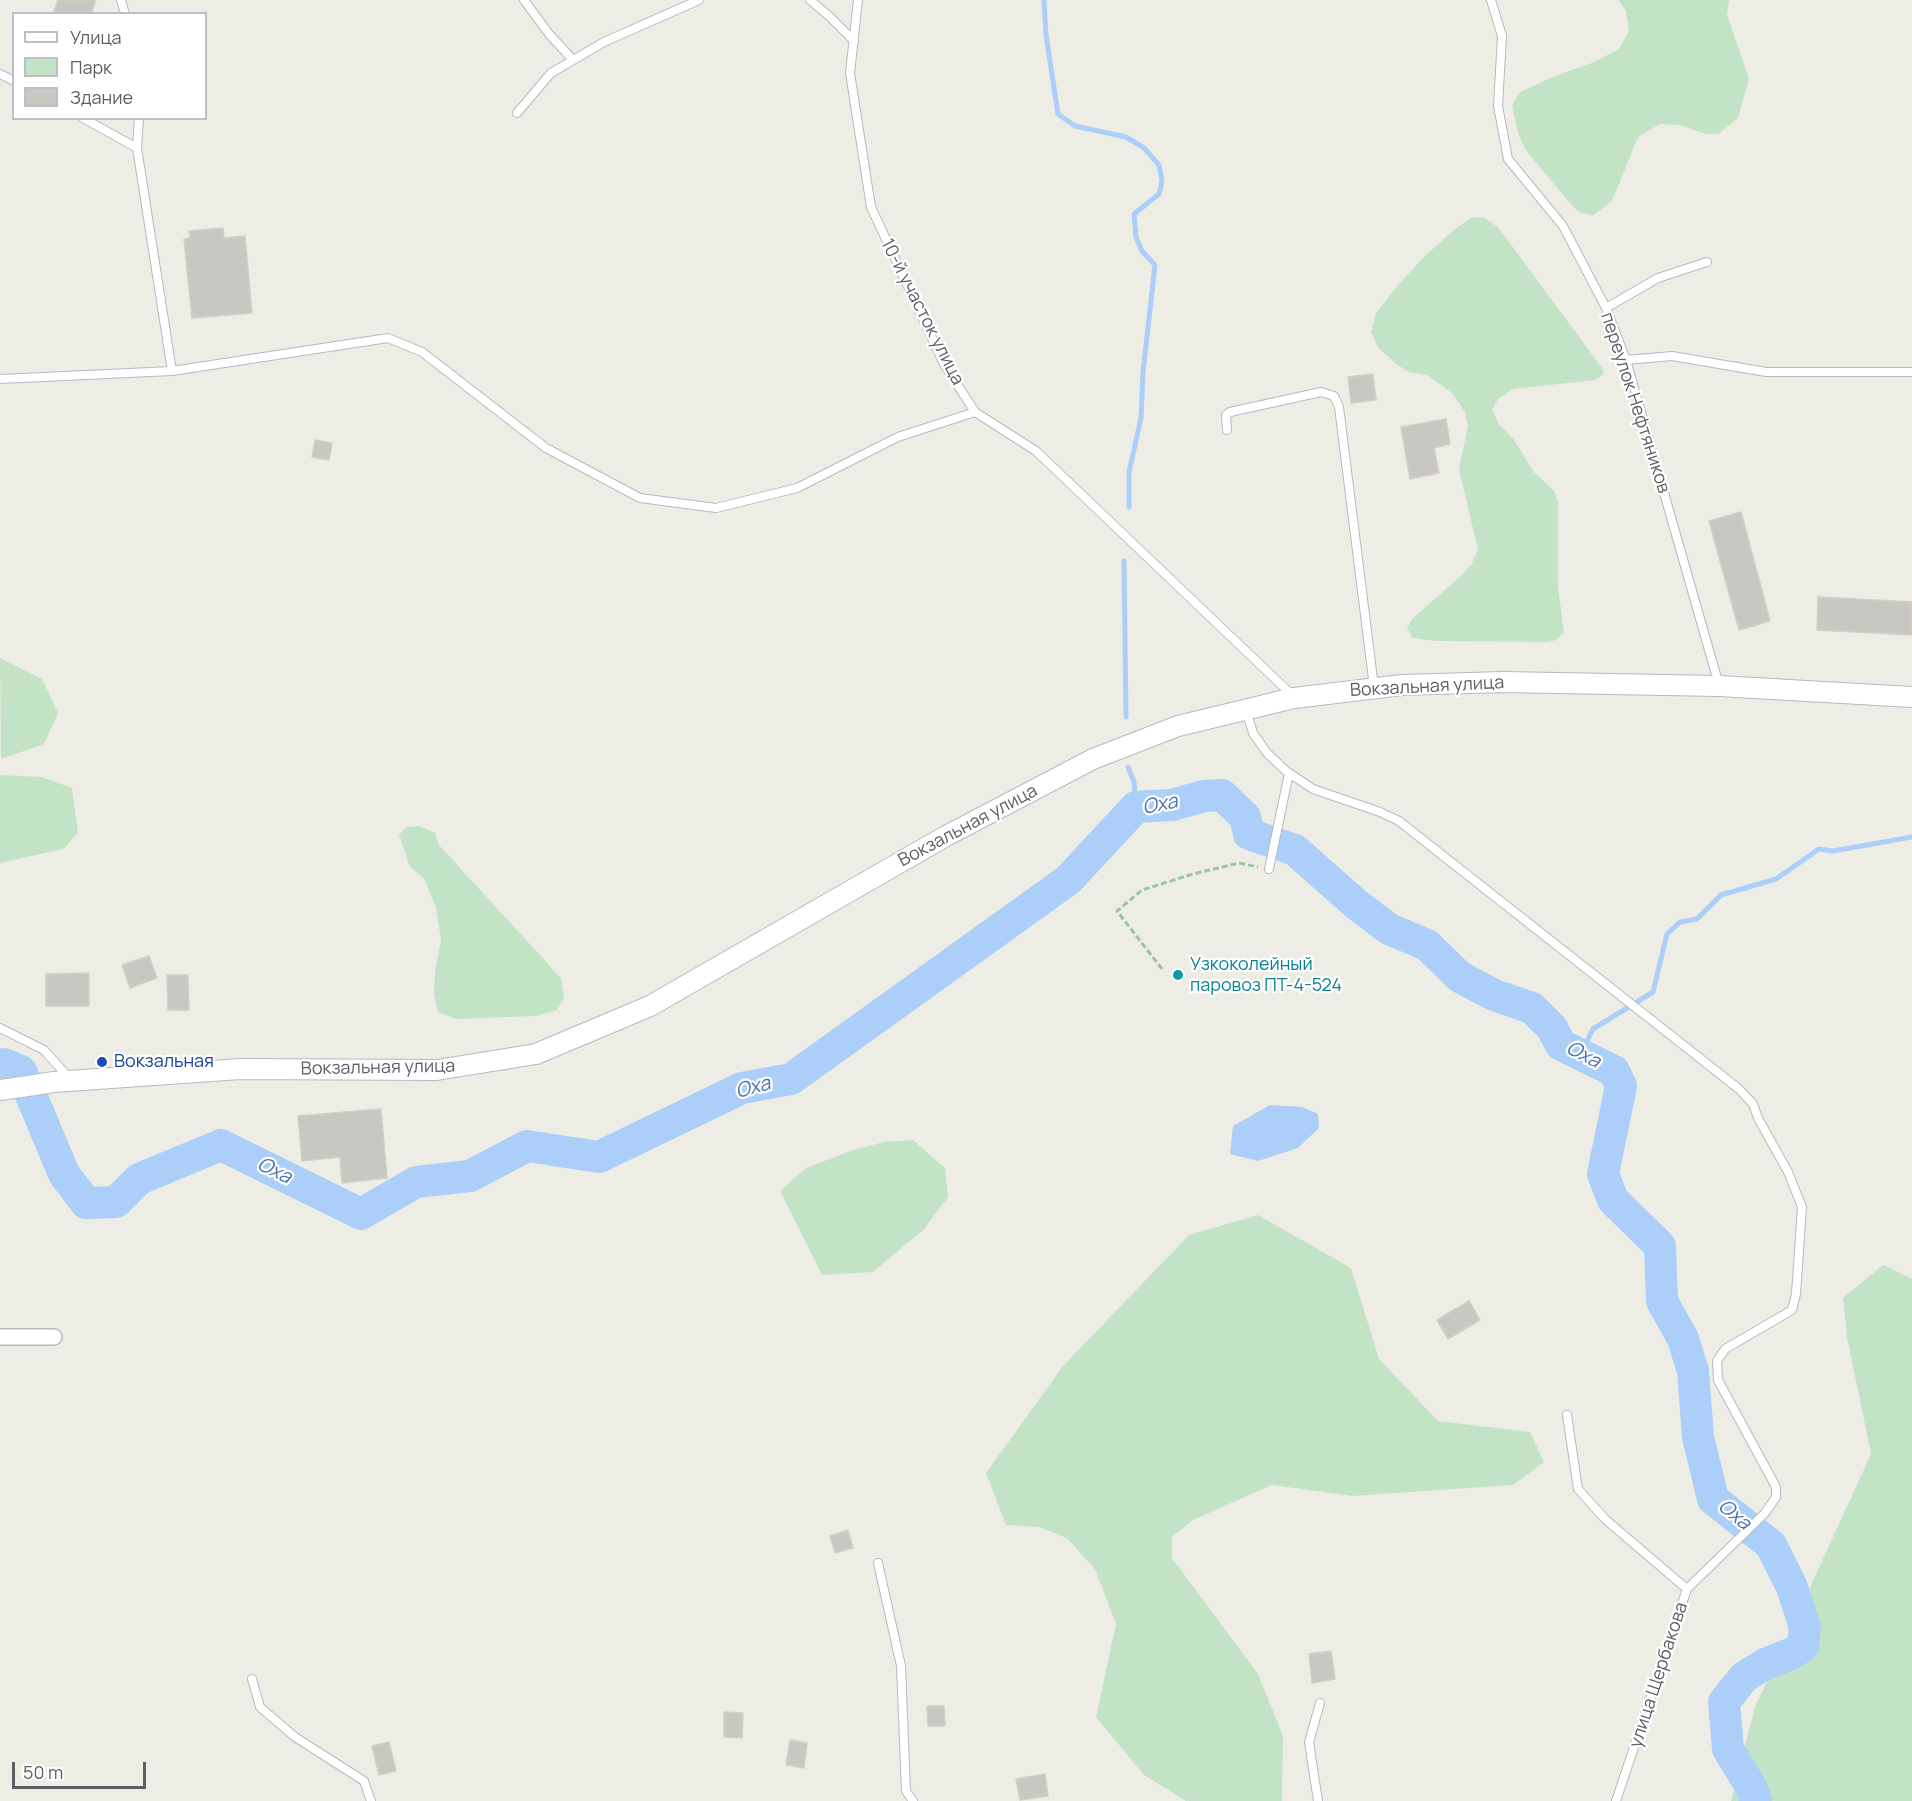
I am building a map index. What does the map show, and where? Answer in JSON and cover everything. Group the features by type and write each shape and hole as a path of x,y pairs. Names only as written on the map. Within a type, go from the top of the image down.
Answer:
{"street":[{"name":"Вокзальная улица","path":"0,1090 63,1082 240,1069 437,1070 536,1054 650,1006 946,836 1093,759 1178,726 1294,698 1402,685 1503,682 1719,686 1912,697"},
{"path":"0,1337 54,1337"}],"lane":[{"path":"524,0 549,34 573,60"},
{"path":"517,113 551,73 604,42 699,0"},
{"path":"810,0 854,41"},
{"name":"10-й участок улица","path":"858,0 850,73 871,207 944,364 975,412 1035,451 1294,698"},
{"name":"переулок Нефтяников","path":"1491,0 1502,36 1498,105 1508,159 1563,226 1606,308 1626,360 1719,686"},
{"path":"87,120 137,148"},
{"path":"139,120 137,148 172,371"},
{"path":"1606,308 1658,278 1707,262"},
{"path":"0,379 172,371 388,338 422,352 546,448 640,498 716,508 797,488 898,437 975,412"},
{"path":"1626,360 1672,356 1766,372 1912,372"},
{"path":"1227,430 1226,415 1230,412 1321,392 1334,396 1339,407 1374,688"},
{"path":"1246,709 1253,733 1267,753 1289,773 1312,789 1380,812 1399,821 1739,1089 1753,1104 1758,1118 1788,1172 1802,1207 1796,1294 1792,1310 1725,1349 1717,1361 1718,1380 1776,1487 1776,1497 1765,1513 1687,1589"},
{"path":"1269,869 1289,773"},
{"path":"0,1028 44,1050 63,1082"},
{"name":"улица Щербакова","path":"1567,1415 1578,1489 1605,1519 1687,1589 1616,1801"},
{"path":"878,1563 900,1666 906,1791 914,1801"},
{"path":"252,1679 260,1707 295,1737 364,1781 370,1801"},
{"path":"1318,1801 1309,1742 1320,1703"}],"path":[{"path":"1162,969 1117,911 1142,890 1193,874 1239,863 1269,869"}],"green space":[{"path":"1618,0 1729,0 1727,15 1749,78 1738,118 1718,134 1705,134 1680,125 1660,124 1638,137 1612,201 1593,215 1580,213 1525,149 1518,133 1512,106 1520,92 1592,63 1619,49 1629,31 1626,11"},
{"path":"1472,217 1485,218 1498,227 1602,368 1604,374 1595,380 1513,389 1498,399 1492,410 1499,424 1514,440 1534,472 1554,491 1558,503 1558,587 1564,633 1556,640 1548,642 1436,641 1413,638 1407,629 1412,619 1471,565 1478,550 1459,469 1468,426 1465,412 1452,393 1427,375 1408,372 1395,363 1378,347 1371,332 1376,313 1398,285 1425,256"},
{"path":"0,658 42,679 58,713 44,744 1,759"},
{"path":"0,775 42,777 72,788 78,833 63,849 0,863"},
{"path":"420,826 435,833 439,845 561,978 564,998 557,1010 536,1016 456,1019 438,1012 434,995 435,972 441,939 436,908 424,878 410,867 399,835 406,827"},
{"path":"913,1140 945,1168 948,1197 924,1229 873,1272 822,1275 780,1191 806,1168 853,1150 884,1142"},
{"path":"1258,1215 1351,1268 1379,1359 1438,1421 1530,1432 1544,1462 1513,1485 1352,1496 1272,1485 1193,1520 1172,1537 1172,1558 1258,1674 1283,1736 1282,1801 1186,1801 1144,1775 1096,1717 1116,1624 1095,1569 1067,1538 1039,1527 1006,1525 986,1473 1063,1366 1189,1235"},
{"path":"1883,1265 1912,1279 1912,1801 1731,1801 1755,1707 1871,1454 1847,1337 1843,1298"}],"water":[{"path":"1270,1105 1302,1107 1318,1114 1319,1128 1298,1148 1258,1161 1230,1154 1233,1126"}],"building":[{"path":"58,0 96,0 92,12 54,12"},
{"path":"223,228 224,238 245,236 252,313 192,318 184,239 190,238 189,231"},
{"path":"1373,374 1376,400 1351,403 1348,377"},
{"path":"1446,419 1450,444 1434,448 1439,473 1410,479 1401,427"},
{"path":"315,440 332,443 329,460 312,457"},
{"path":"1741,512 1770,621 1739,630 1709,521"},
{"path":"1818,597 1912,602 1912,635 1817,630"},
{"path":"149,956 157,978 130,988 122,965"},
{"path":"89,973 89,1006 46,1006 46,974"},
{"path":"167,975 188,975 189,1010 168,1010"},
{"path":"381,1109 387,1178 342,1183 340,1157 302,1161 298,1116"},
{"path":"1469,1301 1480,1320 1448,1339 1437,1320"},
{"path":"848,1530 853,1548 835,1553 830,1536"},
{"path":"1331,1651 1335,1679 1312,1683 1309,1654"},
{"path":"927,1706 944,1706 945,1726 928,1726"},
{"path":"724,1712 743,1713 742,1738 724,1737"},
{"path":"790,1740 807,1743 804,1768 786,1765"},
{"path":"389,1742 396,1771 379,1775 372,1746"},
{"path":"1045,1774 1048,1796 1020,1800 1016,1779"}],"waterway":[{"path":"1044,0 1046,35 1058,114 1075,126 1126,137 1144,148 1159,165 1162,181 1159,194 1134,214 1136,237 1142,251 1155,265 1143,372 1141,418 1129,472 1129,507"},
{"path":"1124,561 1126,717"},
{"path":"1128,767 1134,782 1136,807"},
{"name":"Оха","path":"0,1065 4,1064 21,1071 64,1174 86,1203 116,1202 139,1179 221,1145 361,1214 416,1182 470,1176 527,1146 599,1157 742,1088 791,1079 1068,880 1136,807 1172,805 1204,796 1222,795 1245,817 1249,834 1295,850 1356,904 1389,929 1427,945 1460,977 1494,995 1532,1008 1552,1028 1561,1045 1614,1071 1621,1086 1603,1174 1613,1200 1660,1246 1662,1301 1683,1339 1693,1371 1698,1437 1713,1499 1771,1545 1792,1587 1805,1628 1803,1646 1744,1677 1724,1702 1728,1749 1751,1787 1756,1801"},
{"path":"1580,1055 1593,1029 1653,992 1667,934 1680,922 1697,919 1721,895 1776,879 1819,849 1833,851 1912,837"}],"place":[{"name":"Узкоколейный паровоз ПТ-4-524","path":"1178,975"},
{"name":"Вокзальная","path":"102,1062"}]}
